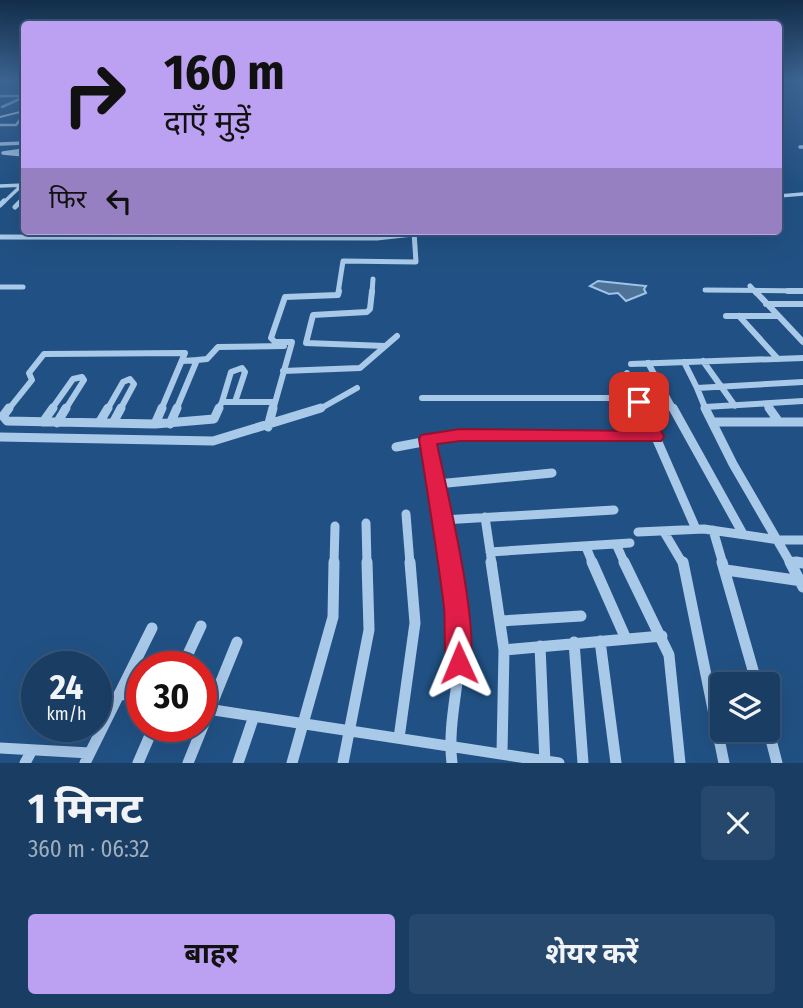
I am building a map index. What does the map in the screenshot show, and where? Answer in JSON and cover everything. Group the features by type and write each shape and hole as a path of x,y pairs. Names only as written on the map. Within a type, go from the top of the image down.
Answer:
{"street":[{"path":"0,125 16,125 21,117"},
{"path":"0,144 21,143"},
{"path":"13,151 21,145"},
{"path":"21,152 3,153 21,153"},
{"path":"0,186 21,184"},
{"path":"0,205 21,187"},
{"path":"782,195 803,194"},
{"path":"15,207 21,201"},
{"path":"0,235 390,235"},
{"path":"169,236 180,235"},
{"path":"292,344 275,342 271,338 285,298 338,295 344,261 416,262 414,235"},
{"path":"306,342 313,315 367,312 370,309 373,279"},
{"path":"0,287 23,287"},
{"path":"753,289 801,339"},
{"path":"705,290 803,291"},
{"path":"766,304 803,304"},
{"path":"726,316 777,316"},
{"path":"739,316 778,359"},
{"path":"283,371 360,368 397,336"},
{"path":"183,360 207,359 218,347 306,342 385,346"},
{"path":"268,427 292,344"},
{"path":"155,424 185,355 182,352 44,354 29,373 32,380 3,420 57,423 155,424 209,423 214,419 222,402 231,372 242,368 244,372 235,402"},
{"path":"631,364 803,358"},
{"path":"170,424 197,360"},
{"path":"703,361 735,406"},
{"path":"684,362 712,422 802,583"},
{"path":"648,363 743,534"},
{"path":"627,373 696,529"},
{"path":"43,422 72,379 82,377 83,380 57,423"},
{"path":"99,423 123,382 130,379 134,384 113,423"},
{"path":"697,388 803,382"},
{"path":"0,437 213,441 268,427 330,406 357,388"},
{"path":"422,398 638,398"},
{"path":"705,407 803,401"},
{"path":"222,402 274,402"},
{"path":"766,404 779,422"},
{"path":"14,437 25,422"},
{"path":"712,422 803,422"},
{"path":"396,447 460,435 655,437"},
{"path":"428,439 443,520 460,643 450,746 452,763"},
{"path":"437,484 552,473"},
{"path":"443,520 614,510"},
{"path":"399,738 415,623 406,514"},
{"path":"485,517 504,650 502,753"},
{"path":"343,763 369,630 366,523"},
{"path":"292,763 334,617 335,526"},
{"path":"638,532 696,529 779,540 803,540"},
{"path":"713,530 754,672"},
{"path":"664,532 679,553 686,570 724,763"},
{"path":"491,552 630,543"},
{"path":"616,544 662,636 671,665 680,763"},
{"path":"586,547 626,639"},
{"path":"791,561 803,563"},
{"path":"726,570 802,583"},
{"path":"501,621 581,616"},
{"path":"189,651 201,626"},
{"path":"0,748 87,758 152,628"},
{"path":"504,650 662,636"},
{"path":"600,640 616,763"},
{"path":"217,683 237,642"},
{"path":"574,642 583,763"},
{"path":"540,646 545,762"},
{"path":"119,694 126,695"},
{"path":"217,710 559,763"},
{"path":"238,763 254,716"},
{"path":"138,763 147,742"},
{"path":"188,763 194,742"},
{"path":"772,742 777,763"},
{"path":"25,763 32,750"}],"water":[{"path":"598,281 646,286 646,293 626,301 618,293 609,294 590,286"}],"route":[{"path":"459,663 459,628 441,504 428,439 449,435 655,437 639,402"}]}
